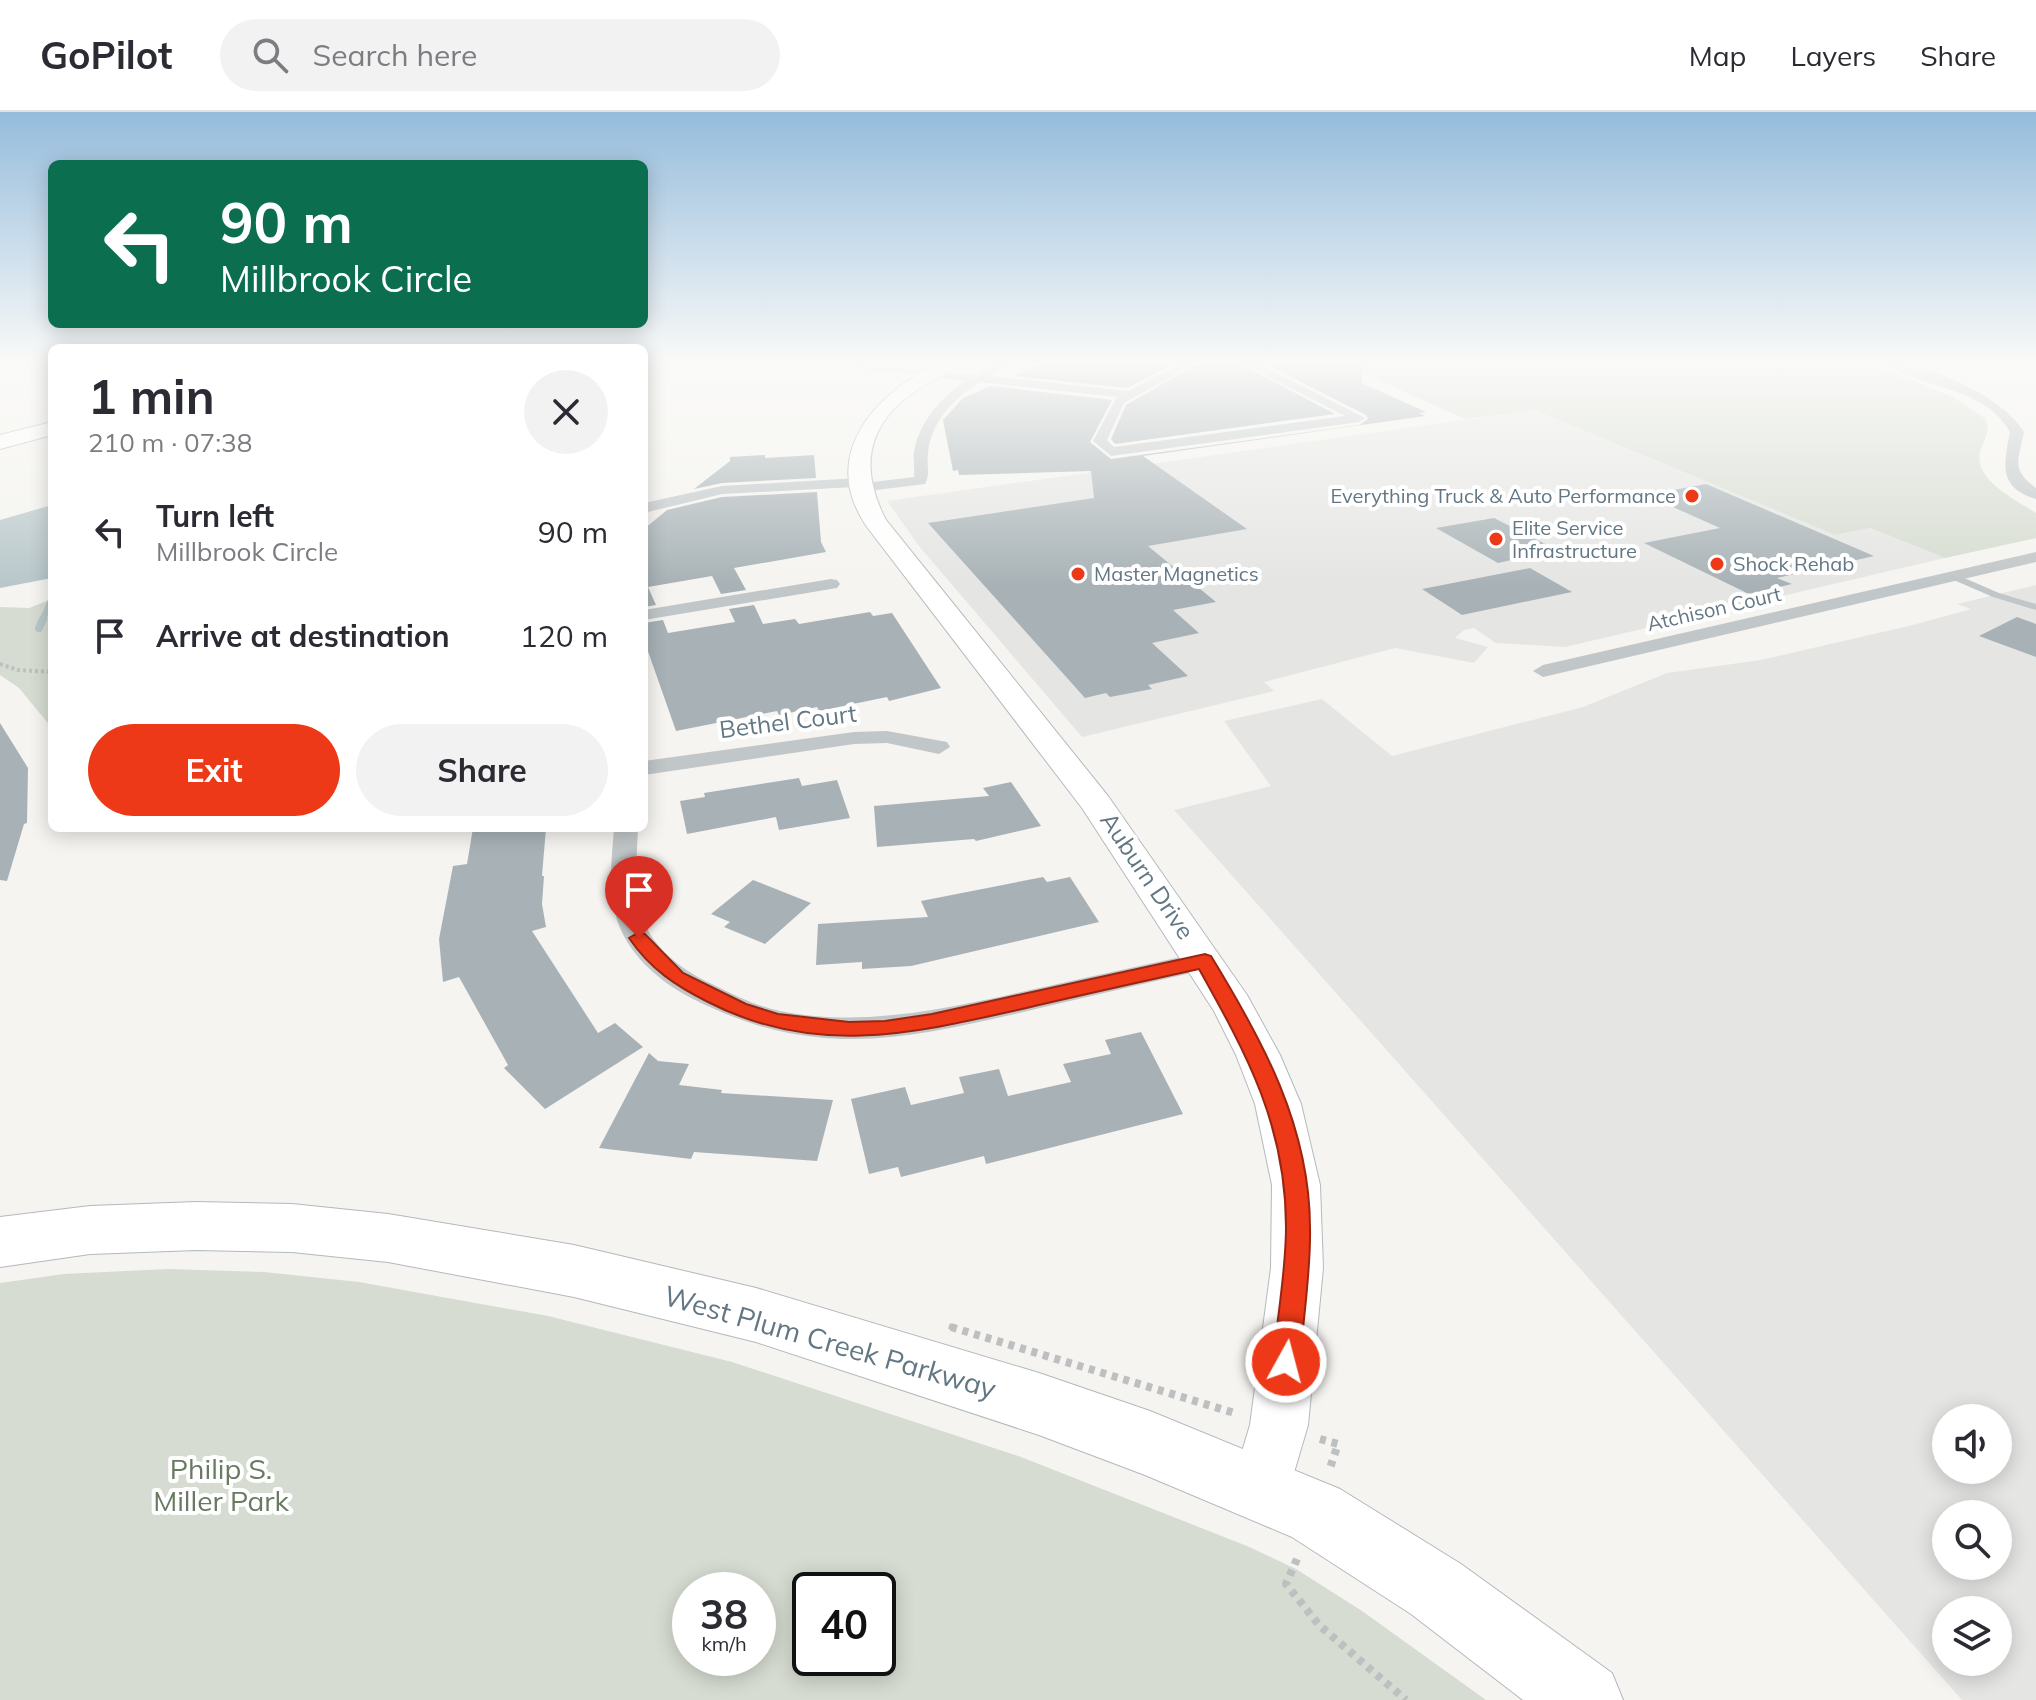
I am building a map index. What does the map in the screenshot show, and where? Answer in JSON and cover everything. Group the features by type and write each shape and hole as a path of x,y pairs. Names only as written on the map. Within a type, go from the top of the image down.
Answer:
{"main road":[{"name":"West Plum Creek Parkway","path":"0,1242 90,1230 196,1226 292,1228 388,1238 574,1271 756,1315 1039,1404 1261,1488 1316,1513 1386,1556 1517,1646 1585,1700"}],"street":[{"path":"859,485 860,451 865,437"},
{"path":"648,507 722,490 920,481 921,449 926,437"},
{"path":"1102,437 1100,441 1111,452 1220,437"},
{"path":"2016,437 2009,460 2010,470 2036,495"},
{"name":"Auburn Drive","path":"859,485 875,522 1062,756 1205,961 1258,1055 1278,1104 1296,1185 1297,1268 1279,1425 1261,1488"},
{"name":"Atchison Court","path":"1543,671 2036,557"},
{"path":"648,614 831,584"},
{"name":"Bethel Court","path":"648,767 854,738 887,737 939,747"},
{"path":"626,832 624,892 628,915 639,938 676,978 739,1009 778,1021 837,1029 885,1029 932,1022 1205,961"}],"lane":[{"path":"1952,576 2036,607"}],"path":[{"path":"0,664 18,670 48,672"}],"shaded area":[{"path":"1342,437 1600,437 1835,535 1870,528 1945,558 1565,647 1496,643 1474,628 1464,630 1455,638 1488,647 1474,663 1395,648 1264,682 1274,691 1082,737 919,546 887,501"},
{"path":"48,506 48,579 0,588 0,520"},
{"path":"2036,585 2036,1700 1962,1700 1941,1676 2012,1676 2012,1596 1932,1596 1932,1666 1174,810 1271,786 1224,721 1322,699 1392,756 1583,707 1667,673 1761,660 1971,609 1957,604"}],"green space":[{"path":"1600,437 1985,437 1979,460 1982,470 2007,495 2036,513 2036,538 1945,558 1870,528 1835,535"},
{"path":"48,601 48,723 19,688 0,675 0,607 29,608"},
{"name":"Philip S. Miller Park","path":"168,1269 264,1272 359,1282 548,1316 732,1362 1021,1457 1247,1546 1296,1569 1362,1611 1486,1700 0,1700 0,1283 64,1274"}],"building":[{"name":"Master Magnetics","path":"946,437 1093,437 1090,442 1111,459 1276,437 1143,456 1247,529 1148,546 1216,602 1173,610 1199,633 1152,643 1188,676 1148,685 1152,689 1085,698 928,523 1094,498 1091,471 959,475 958,470 953,471"},
{"path":"1112,437 1166,437 1115,444"},
{"path":"765,455 765,458 814,455 816,478 722,483 694,489 730,461 730,457"},
{"path":"1706,484 1874,556 1777,578 1792,584 1749,594 1644,543 1720,528 1646,495"},
{"path":"817,492 821,542 826,552 734,568 746,590 721,594 712,576 648,587 648,526 667,510 722,497"},
{"name":"Elite Service Infrastructure","path":"1494,518 1557,550 1498,563 1436,528"},
{"path":"1530,568 1572,592 1462,615 1422,589"},
{"path":"648,587 656,605 648,606"},
{"path":"754,605 763,624 795,619 799,624 870,612 873,616 892,613 941,688 889,701 887,697 819,711 817,707 779,715 777,711 676,731 648,651 648,622 663,620 668,633 735,622 729,609"},
{"path":"2017,617 2036,624 2036,657 1979,636"},
{"path":"0,723 28,768 27,823 24,824 7,881 0,880"},
{"path":"799,778 802,786 837,780 850,818 779,830 776,817 687,834 680,801 705,797 704,793"},
{"path":"1011,782 1041,826 976,841 877,847 874,806 989,796 983,788"},
{"path":"472,832 546,832 542,904 546,927 532,931 598,1033 615,1023 643,1047 545,1109 504,1068 508,1065 459,977 443,982 439,939 453,866 467,864"},
{"path":"1043,877 1047,882 1070,877 1099,922 911,966 862,969 862,962 816,965 818,924 928,917 921,901"},
{"path":"753,880 811,903 765,944 724,927 730,922 711,914"},
{"path":"1141,1032 1183,1114 986,1164 984,1156 901,1177 898,1167 869,1174 851,1099 905,1087 911,1105 964,1093 959,1077 999,1069 1008,1096 1071,1082 1063,1064 1111,1054 1105,1040"},
{"path":"649,1053 658,1061 689,1064 679,1085 722,1090 721,1093 833,1100 817,1161 694,1152 691,1159 599,1148"}],"waterway":[{"path":"42,621 48,607"},
{"path":"39,628 43,619"}],"place":[{"name":"Everything Truck & Auto Performance","path":"1692,496"},
{"name":"Elite Service Infrastructure","path":"1496,539"},
{"name":"Shock Rehab","path":"1717,564"},
{"name":"Master Magnetics","path":"1078,574"}],"route":[{"path":"639,938 676,978 704,994 778,1021 849,1030 885,1029 932,1022 1205,961 1258,1055 1278,1104 1292,1158 1298,1228 1297,1268 1286,1362"}]}
